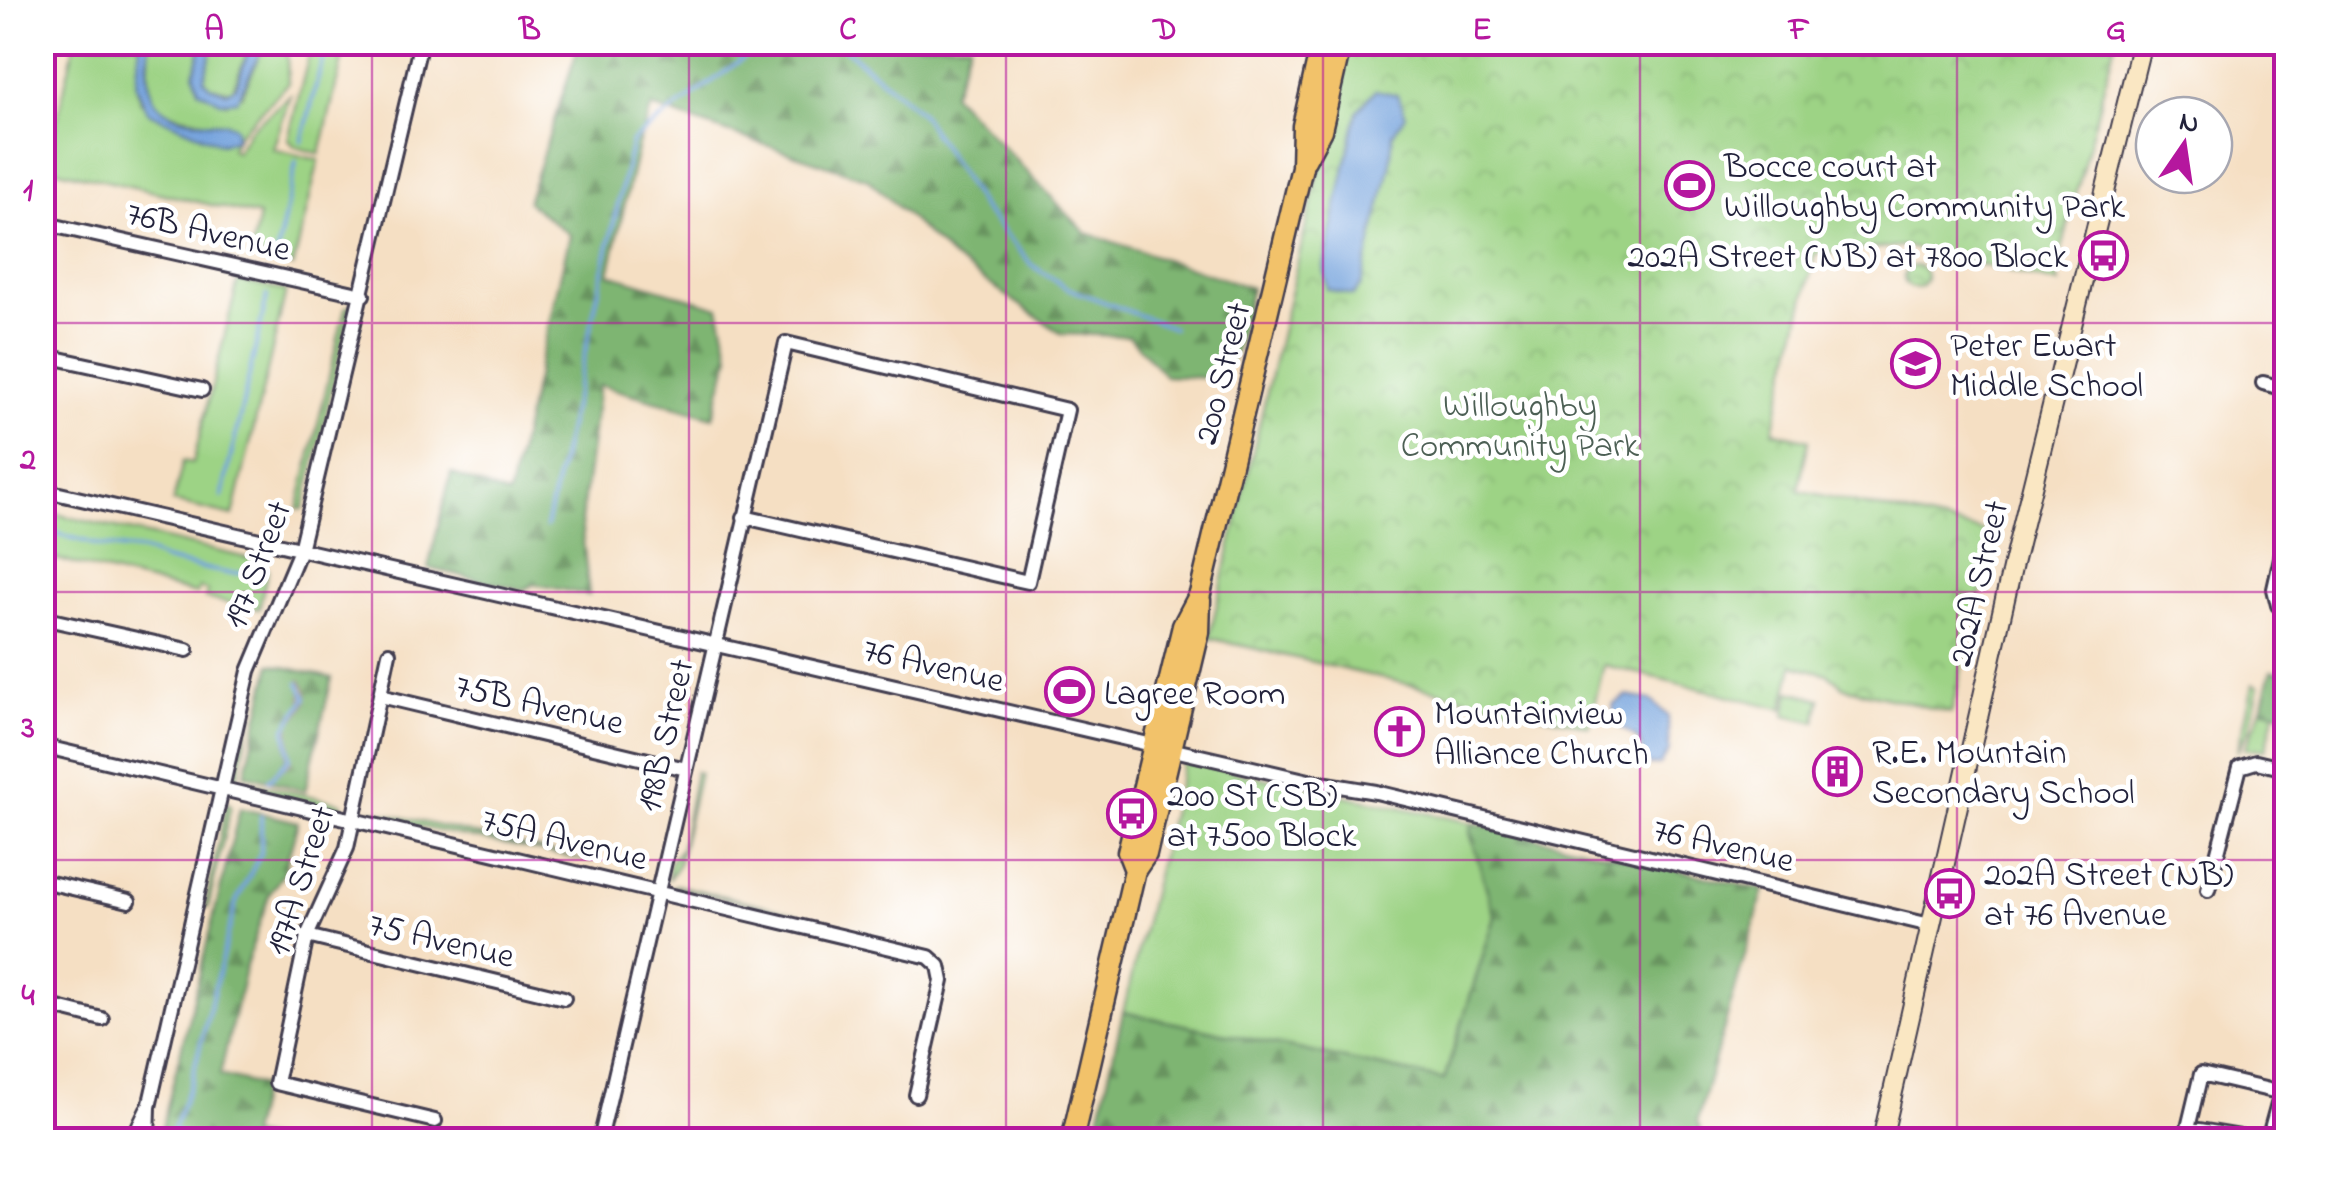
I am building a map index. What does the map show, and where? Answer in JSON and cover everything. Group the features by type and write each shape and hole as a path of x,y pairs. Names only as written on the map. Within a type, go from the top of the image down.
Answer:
{"main road":[{"name":"200 Street","path":"1072,1140 1135,870 1128,852 1162,747 1183,626 1200,594 1302,166 1303,126 1322,42"},
{"name":"200 Street","path":"1302,166 1320,130 1340,42"},
{"name":"202A Street","path":"1882,1140 2012,564 2142,42"}],"street":[{"name":"197 Street","path":"148,1140 149,1107 254,655 300,550 421,42"},
{"name":"76B Avenue","path":"42,223 363,295"},
{"name":"198B Street","path":"600,1140 744,517 786,343 1067,410 1028,582 744,517"},
{"path":"42,355 202,390"},
{"path":"2263,383 2286,389"},
{"name":"76 Avenue","path":"42,490 1162,747 1376,792 1930,924"},
{"path":"2282,606 2274,590 2286,535"},
{"path":"42,618 187,650"},
{"name":"197A Street","path":"389,653 336,879 307,936 276,1083 436,1121"},
{"name":"75B Avenue","path":"380,696 686,768"},
{"name":"75A Avenue","path":"42,746 933,959 941,970 941,989 916,1095"},
{"path":"2208,890 2237,774 2246,762 2286,770"},
{"path":"42,881 128,901"},
{"name":"75 Avenue","path":"307,936 564,998"},
{"path":"42,1004 102,1019"},
{"path":"2282,1093 2201,1074 2188,1128 2262,1139 2282,1093 2286,1074"},
{"name":"197 Street","path":"132,1140 149,1107"},
{"path":"42,1138 54,1140"}],"green space":[{"path":"75,42 140,43 136,85 141,103 221,144 236,139 231,149 236,152 250,129 290,96 273,149 319,160 293,267 251,252 259,216 46,167"},
{"path":"580,42 970,43 952,94 1086,233 1251,288 1234,357 1214,378 1165,376 1129,336 1062,334 952,258 868,179 652,107 638,145 609,274 719,307 730,355 713,417 599,385 581,521 589,595 534,584 524,590 428,568 451,473 508,496 570,235 527,202"},
{"path":"150,43 203,43 194,73 226,103 242,95 265,43 281,43 287,54 288,83 237,136 157,105 151,93"},
{"path":"214,43 251,43 232,91 209,86 204,79"},
{"path":"312,43 346,43 320,154 295,147 288,139"},
{"name":"Willoughby Community Park","path":"1349,43 2115,43 2056,272 2059,284 1904,246 1815,254 1773,431 1809,440 1798,490 1996,534 1951,713 1844,687 1828,674 1793,665 1783,709 1604,665 1589,726 1209,638"},
{"path":"1915,266 1923,269 1923,285 1915,288 1907,285 1904,277 1907,269"},
{"path":"238,281 286,291 233,516 173,502 183,461 193,463"},
{"path":"351,305 306,500 303,509 298,509 345,308"},
{"path":"43,511 260,561 268,570 259,609 205,598 208,591 199,588 197,594 43,556"},
{"path":"271,664 332,678 305,791 245,774"},
{"path":"261,666 239,774 233,778"},
{"path":"2271,671 2286,674 2286,714 2262,708"},
{"path":"2253,684 2259,686 2250,728 2237,752"},
{"path":"1790,691 1821,699 1816,722 1785,715"},
{"path":"2262,708 2275,711 2266,749 2245,749"},
{"path":"1184,761 1473,823 1470,832 1495,917 1444,1080 1123,1012"},
{"path":"695,772 699,773 678,865 668,880 670,862 681,848"},
{"path":"241,780 341,803 343,809 237,785"},
{"path":"227,802 231,806 208,908 205,907"},
{"path":"240,808 298,822 284,872 269,895 246,965 220,1075 262,1086 250,1135 272,1140 159,1140"},
{"path":"371,810 593,862 375,818 367,814"},
{"path":"1473,823 1764,890 1697,1121 1703,1140 1094,1140 1123,1012 1444,1080 1495,917 1470,832"},
{"path":"676,885 799,914 672,887"}],"sand":[{"path":"301,681 307,699 302,709 290,723 302,706"},
{"path":"289,724 291,763 268,779 288,760"}],"water":[{"path":"140,43 150,43 150,89 161,108 187,119 228,124 236,128 236,139 221,144 148,112 136,85"},
{"path":"203,43 214,43 204,79 209,86 227,92 236,87 251,43 265,43 237,100 221,102 199,90 194,73"},
{"path":"1376,90 1398,95 1406,115 1393,134 1390,167 1361,285 1353,296 1327,289 1324,266 1357,111"},
{"path":"1627,696 1651,700 1668,716 1669,751 1660,765 1644,765 1639,741 1614,722 1613,705"}],"waterway":[{"path":"302,142 327,42"},
{"path":"546,527 632,141 765,42"},
{"path":"837,42 921,113 982,208 1033,266 1067,288 1173,328"},
{"path":"276,257 296,162"},
{"path":"222,496 267,296"},
{"path":"42,529 101,546 145,551 164,560 226,573 251,573"},
{"path":"269,780 290,758 286,728 306,698 299,683"},
{"path":"170,1137 191,1082 236,902 261,853 261,816"},
{"path":"174,1130 185,1137 210,1140"}],"place":[{"name":"Bocce court at Willoughby Community Park","path":"1689,185"},
{"name":"202A Street (NB) at 7800 Block","path":"2103,255"},
{"name":"Peter Ewart Middle School","path":"1915,364"},
{"name":"Lagree Room","path":"1069,692"},
{"name":"Mountainview Alliance Church","path":"1399,732"},
{"name":"R.E. Mountain Secondary School","path":"1837,771"},
{"name":"200 St (SB) at 7500 Block","path":"1132,814"},
{"name":"202A Street (NB) at 76 Avenue","path":"1949,893"}]}
